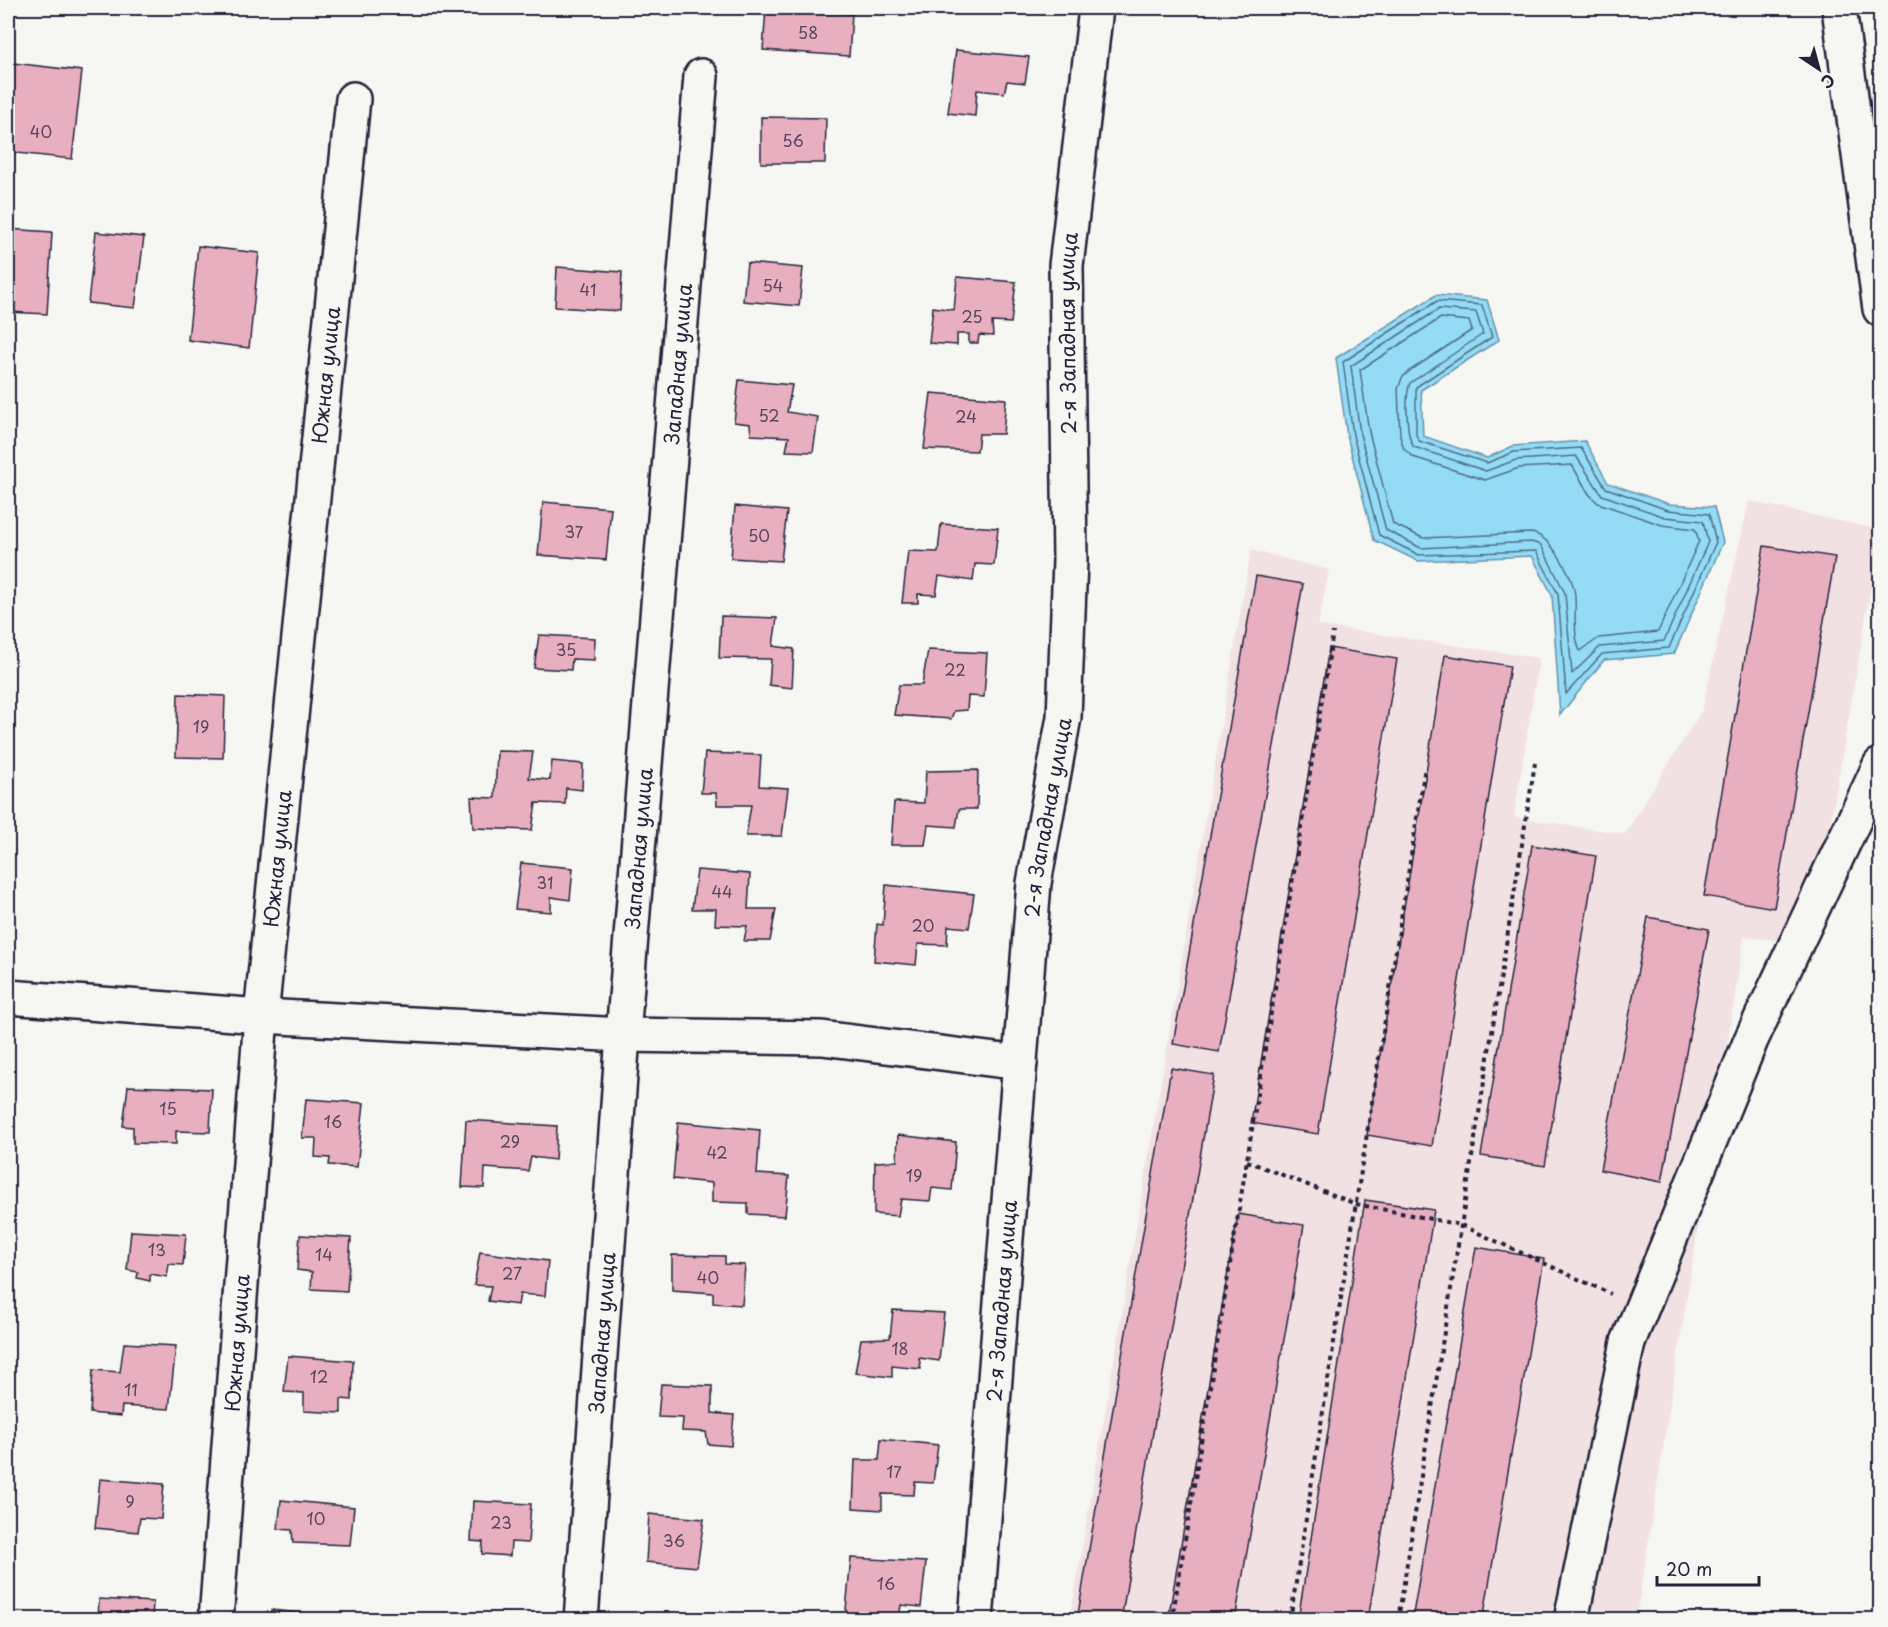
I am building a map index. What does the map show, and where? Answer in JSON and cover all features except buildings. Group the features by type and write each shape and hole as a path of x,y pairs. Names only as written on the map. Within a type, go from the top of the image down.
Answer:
{"street":[{"path":"1839,8 1881,309"},
{"name":"2-я Западная улица","path":"976,1620 1034,883 1064,717 1070,560 1066,266 1095,17"},
{"name":"Западная улица","path":"581,1620 623,1035 701,76"},
{"name":"Южная улица","path":"216,1620 261,1016 353,99"},
{"path":"1571,1620 1628,1342 1751,1040 1881,765"},
{"path":"8,997 261,1016 623,1035 822,1038 1020,1063"}],"path":[{"path":"1172,1620 1333,632"},
{"path":"1398,1620 1535,763"},
{"path":"1290,1620 1425,767"},
{"path":"1247,1161 1356,1204 1461,1225 1642,1308"}],"shaded area":[{"path":"1749,501 1880,530 1880,534 1810,943 1744,937 1636,1619 1070,1620 1251,550 1329,570 1318,625 1539,658 1514,817 1625,834 1702,710"}],"water":[{"path":"1436,295 1487,300 1499,340 1421,390 1423,436 1487,458 1513,446 1585,441 1608,483 1669,504 1714,507 1723,542 1674,654 1604,660 1560,715 1552,595 1532,556 1418,561 1374,540 1347,436 1336,358"}]}
